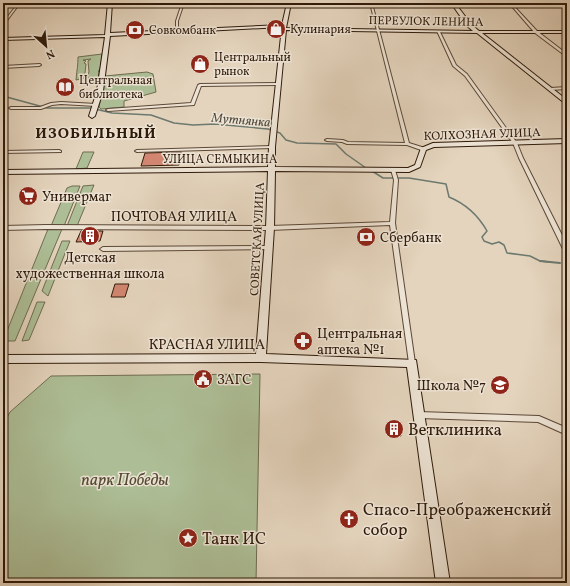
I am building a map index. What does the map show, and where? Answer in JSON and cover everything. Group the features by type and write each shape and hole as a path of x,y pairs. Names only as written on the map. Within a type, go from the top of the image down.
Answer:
{"street":[{"path":"3,25 19,3"},
{"path":"11,108 40,108 61,103 95,110 104,67 110,3"},
{"path":"177,32 177,21 183,3"},
{"name":"СОВЕТСКАЯ УЛИЦА","path":"261,358 269,248 273,169 272,147 284,27 289,3"},
{"path":"371,3 407,144"},
{"path":"453,3 476,32 567,103"},
{"path":"510,3 536,32 567,56"},
{"name":"ПЕРЕУЛОК ЛЕНИНА","path":"3,39 107,36 284,27 378,31 567,32"},
{"path":"438,32 455,66 466,75 515,143 567,251"},
{"path":"3,67 39,65"},
{"path":"108,110 193,104 200,85 278,84"},
{"path":"550,89 567,88"},
{"name":"КОЛХОЗНАЯ УЛИЦА","path":"327,140 344,141 347,143 407,144 423,149 433,145 567,141"},
{"path":"137,150 272,147"},
{"name":"УЛИЦА СЕМЫКИНА","path":"3,172 273,169 377,170 395,176 418,166 423,149"},
{"path":"3,152 59,151"},
{"path":"395,176 392,223 443,583"},
{"name":"ПОЧТОВАЯ УЛИЦА","path":"3,228 270,228 392,223"},
{"path":"102,249 269,248"},
{"name":"КРАСНАЯ УЛИЦА","path":"3,359 261,358 412,363"},
{"path":"419,415 539,419 567,432"}],"green space":[{"path":"102,54 98,78 87,78 89,72 88,61 91,59 83,60 86,61 84,63 86,64 84,78 76,80 78,57"},
{"path":"147,72 153,74 156,92 124,101 124,107 101,109 99,107 105,76"},
{"path":"83,152 94,152 87,168 76,169"},
{"path":"94,185 77,226 67,226 83,186"},
{"path":"72,186 80,186 64,226 51,226 67,188"},
{"path":"48,229 62,229 15,341 3,341"},
{"path":"62,241 70,241 48,296 42,291"},
{"path":"37,302 45,302 29,340 22,341"},
{"name":"парк Победы","path":"260,374 256,583 3,583 3,425 10,412 51,376"}],"building":[{"path":"181,152 179,165 141,166 145,153"},
{"name":"Детская художественная школа","path":"81,231 103,231 100,241 76,242"},
{"path":"115,284 129,284 125,297 111,297"},
{"name":"Ветклиника","path":"387,423 400,424 401,436 388,435"}],"waterway":[{"name":"Мутнянка","path":"3,96 47,108 91,108 112,113 151,115 174,123 193,125 215,124 268,129 280,133 286,140 297,143 336,144 346,154 366,168"},
{"name":"Мутнянка","path":"372,171 383,178 409,178 446,184 449,197 476,215 483,225 487,231 482,237 484,241 492,244 499,242 504,245 507,253 530,256 540,261 560,263"}],"place":[{"name":"Кулинария","path":"276,29"},
{"name":"Совкомбанк","path":"135,30"},
{"name":"Центральный рынок","path":"200,64"},
{"name":"Центральная библиотека","path":"65,87"},
{"name":"Универмаг","path":"28,196"},
{"name":"Детская художественная школа","path":"90,236"},
{"name":"Сбербанк","path":"366,237"},
{"name":"Центральная аптека №1","path":"303,341"},
{"name":"ЗАГС","path":"203,379"},
{"name":"Школа №7","path":"500,385"},
{"name":"Ветклиника","path":"394,429"},
{"name":"Спасо-Преображенский собор","path":"349,519"},
{"name":"Танк ИС","path":"188,538"}],"district":[{"name":"ИЗОБИЛЬНЫЙ","path":"96,133"}]}
